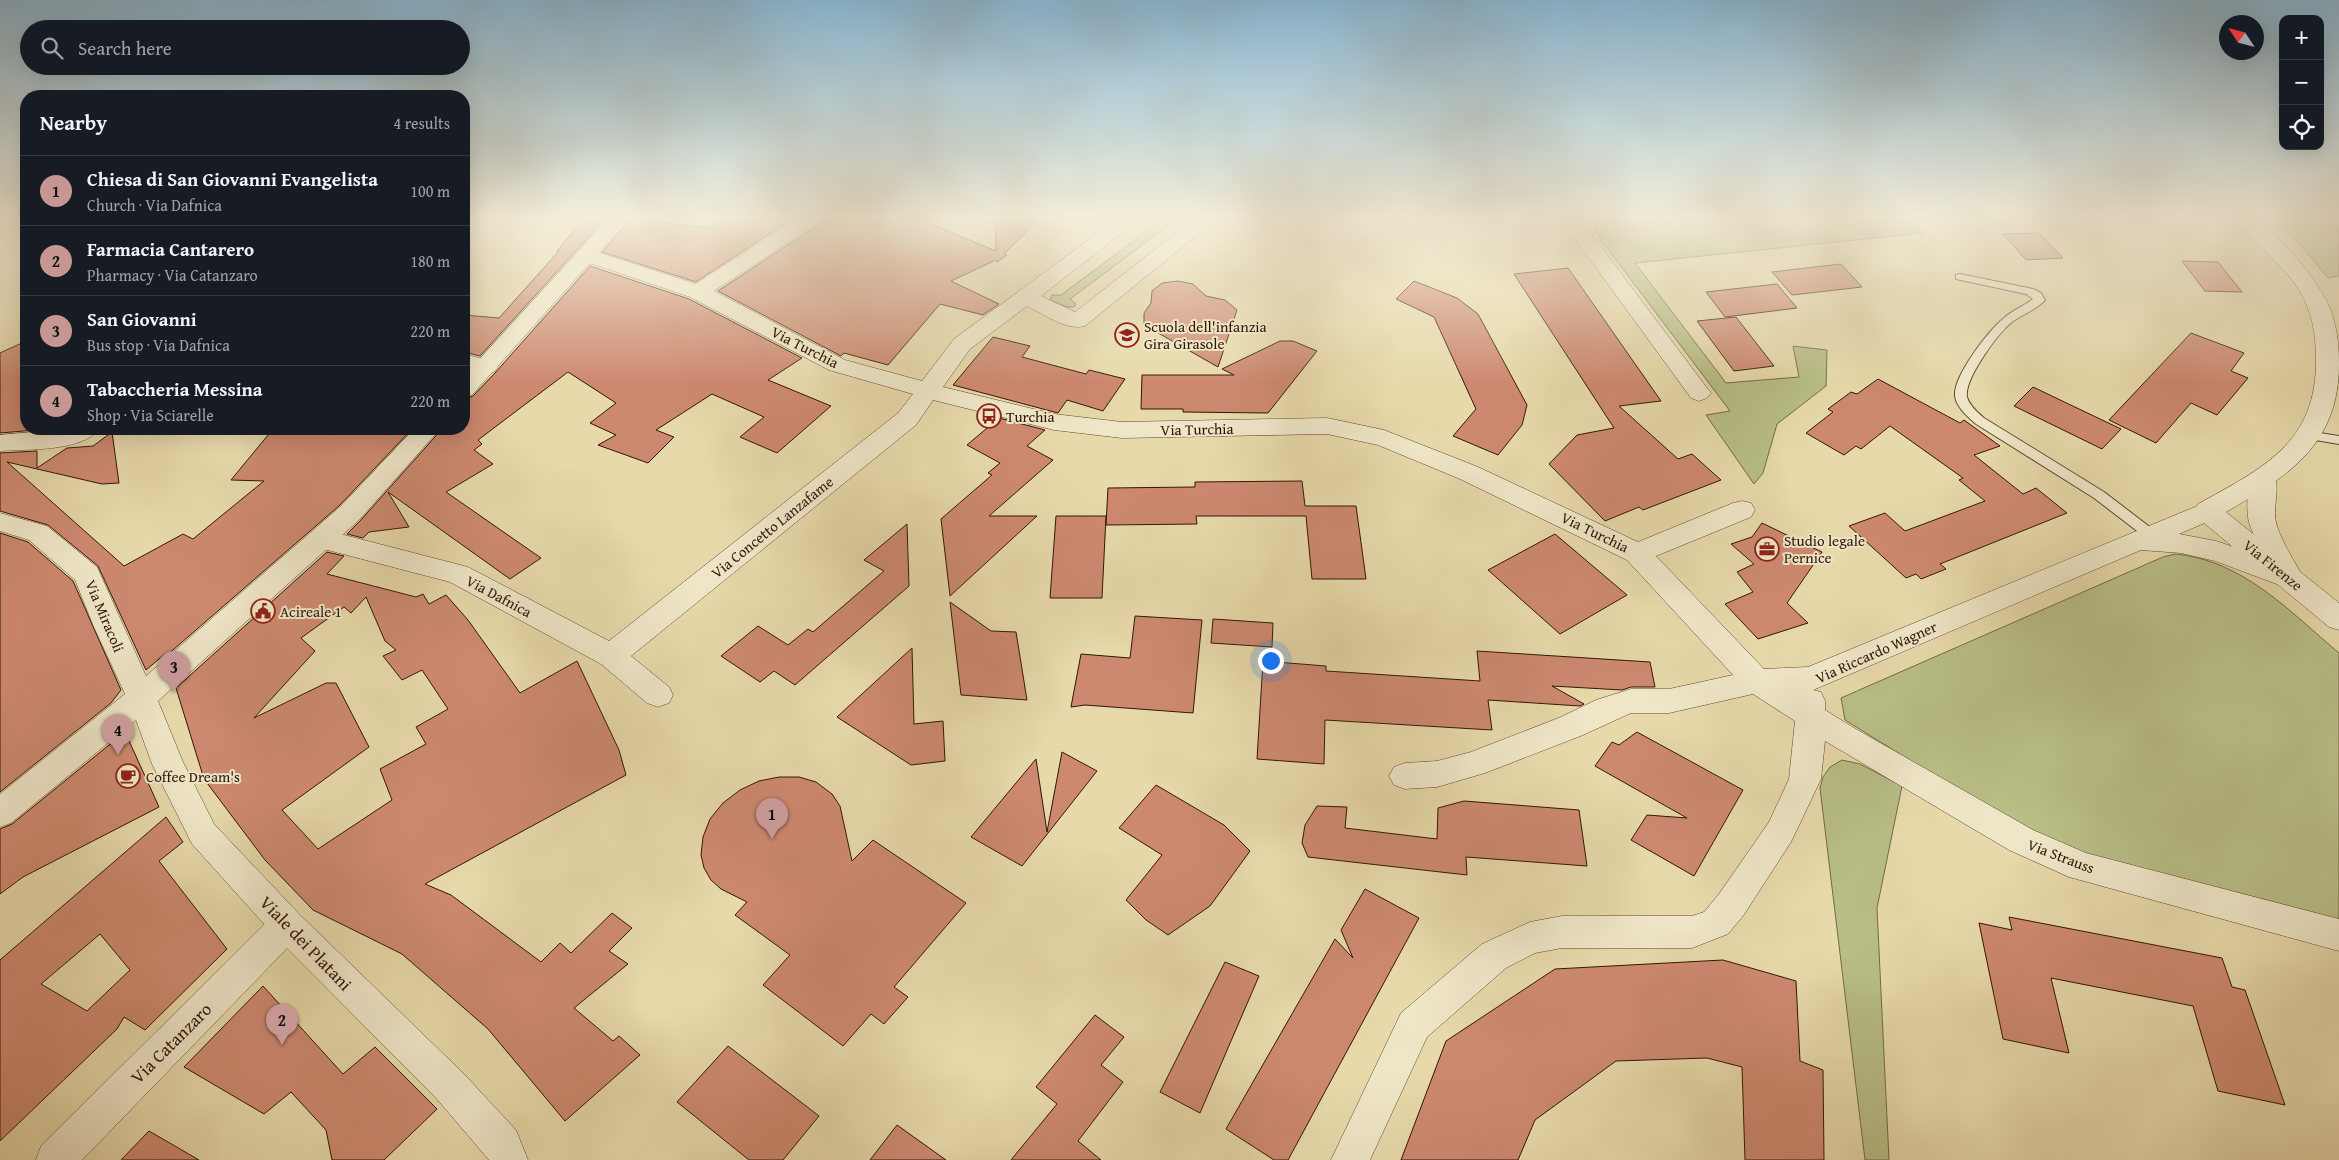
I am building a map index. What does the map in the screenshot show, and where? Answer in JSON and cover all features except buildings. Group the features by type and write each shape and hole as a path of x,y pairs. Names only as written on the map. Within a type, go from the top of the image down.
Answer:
{"street":[{"path":"470,376 475,364 570,273"},
{"name":"Via Turchia","path":"644,273 698,292 836,365 927,391 1054,422 1122,430 1327,426 1384,438 1469,473 1637,553 1757,681 1809,716"},
{"path":"698,292 727,273"},
{"name":"Via Concetto Lanzafame","path":"611,656 907,419 962,344 1058,273"},
{"path":"1026,297 1077,321 1138,273"},
{"path":"1610,273 1699,393"},
{"name":"Via Riccardo Wagner","path":"1350,1160 1414,1026 1494,956 1530,938 1562,932 1692,932 1716,923 1731,905 1780,832 1805,778 1810,734 1810,679 2207,511 2264,478 2292,455 2307,436 2321,411 2333,351 2317,302 2296,273"},
{"path":"0,443 70,437 74,435"},
{"path":"0,813 142,698 321,539 350,513 422,435"},
{"path":"2264,478 2261,503 2264,525 2290,579"},
{"path":"1637,553 1742,510"},
{"name":"Via Firenze","path":"2207,511 2339,619"},
{"name":"Via Miracoli","path":"0,522 38,533 87,574 108,627 142,698"},
{"path":"2142,538 2197,545 2223,552 2290,579"},
{"name":"Via Dafnica","path":"321,539 458,574 611,656 658,695"},
{"path":"1405,776 1437,774 1474,764 1572,726 1607,709 1631,701 1669,701 1757,681 1810,679"},
{"name":"Viale dei Platani","path":"142,698 168,764 203,834 287,925 449,1085 502,1144 509,1160"},
{"name":"Via Strauss","path":"1809,716 2021,840 2081,867 2339,935"},
{"name":"Via Catanzaro","path":"56,1160 287,925"}],"lane":[{"path":"1960,277 2029,291 2037,295 2039,300 2010,318 1997,330 1962,384 1961,397 1969,411 1980,421 2099,496 2142,538"},
{"path":"2307,436 2339,440"}],"green space":[{"path":"1090,273 1105,273 1070,299 1076,304 1074,307 1067,307 1050,300 1052,295 1061,295"},
{"path":"1626,273 1643,273 1726,383 1799,377 1793,346 1827,350 1826,386 1777,424 1763,473 1754,484 1706,415 1730,411"},
{"path":"2324,273 2339,273 2339,276 2328,278"},
{"path":"2175,554 2200,558 2244,577 2284,605 2339,653 2339,922 2089,857 2042,838 1964,794 1845,720 1841,698 2163,557"},
{"path":"1842,760 1860,764 1902,786 1877,908 1889,1160 1865,1160 1820,788 1823,777 1830,767"}],"place":[{"name":"Scuola dell'infanzia Gira Girasole","path":"1127,335"},
{"name":"Turchia","path":"989,416"},
{"name":"Studio legale Pernice","path":"1767,549"},
{"name":"Acireale 1","path":"263,611"},
{"name":"San Giovanni","path":"174,692"},
{"name":"Tabaccheria Messina","path":"118,755"},
{"name":"Coffee Dream's","path":"128,776"},
{"name":"Chiesa di San Giovanni Evangelista","path":"772,839"},
{"name":"Farmacia Cantarero","path":"282,1045"}]}
